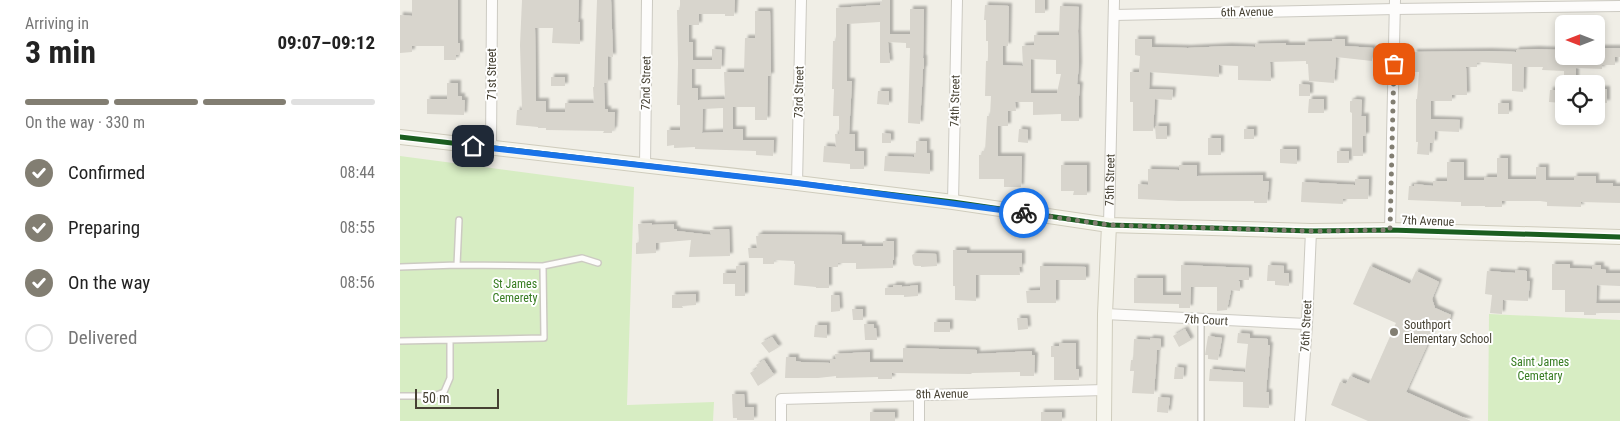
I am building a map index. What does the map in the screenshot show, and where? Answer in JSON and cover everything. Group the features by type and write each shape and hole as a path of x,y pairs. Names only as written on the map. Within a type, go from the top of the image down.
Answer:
{"street":[{"name":"71st Street","path":"491,149 492,0"},
{"name":"72nd Street","path":"645,166 647,0"},
{"name":"73rd Street","path":"797,183 801,0"},
{"name":"74th Street","path":"953,202 958,0"},
{"name":"75th Street","path":"1104,421 1105,314 1114,0"},
{"name":"6th Avenue","path":"1114,15 1395,4 1620,6"},
{"path":"1390,230 1395,4"},
{"name":"7th Avenue","path":"400,137 953,202 1109,225 1311,231 1390,230 1620,237"},
{"name":"76th Street","path":"1300,421 1311,231"},
{"name":"7th Court","path":"1105,314 1307,324"},
{"name":"8th Avenue","path":"781,421 781,399 1104,390"},
{"path":"919,395 919,421"}],"lane":[{"path":"457,265 459,220"},
{"path":"400,268 457,265 542,266 582,258 598,263"},
{"path":"400,341 544,338 542,266"},
{"path":"1201,319 1201,420"},
{"path":"400,396 434,396 444,392 450,378 450,340"}],"green space":[{"name":"St James Cemerety","path":"400,156 634,187 627,405 714,402 713,421 400,421"},
{"name":"Saint James Cemetary","path":"1489,314 1620,320 1620,421 1488,421"}],"building":[{"path":"412,0 458,0 458,43 460,43 460,55 456,55 456,60 444,60 444,46 412,46 412,52 400,53 400,15 412,16"},
{"path":"522,0 579,0 580,44 552,43 553,28 535,28 536,101 546,101 546,112 565,112 565,103 594,103 597,0 611,0 613,57 608,56 608,83 604,83 605,109 608,109 608,112 615,112 614,130 612,130 612,133 603,133 604,131 546,130 546,128 516,125 517,110 522,110 520,45"},
{"path":"680,0 735,0 734,16 699,14 699,25 689,25 689,42 693,42 693,60 712,60 712,49 722,50 721,69 692,69 692,88 698,88 698,100 725,99 724,72 744,72 745,38 755,38 755,11 770,11 771,76 768,76 767,120 755,120 755,107 733,107 733,129 743,129 743,140 774,140 773,156 756,155 756,151 695,149 695,147 674,148 674,145 667,146 667,130 680,130 680,105 677,105 677,10 680,10","holes":["723,108 723,132 702,133 703,109"]},
{"path":"882,0 890,0 890,34 910,34 910,9 924,9 924,69 920,124 908,123 910,48 906,48 906,43 888,42 890,63 880,63 880,22 847,24 847,81 852,81 849,134 855,134 855,151 864,151 864,169 850,169 850,164 823,162 824,146 836,147 835,134 839,134 839,116 833,116 834,89 832,89 833,41 836,41 836,8 880,5"},
{"path":"1035,0 1045,0 1045,13 1035,13"},
{"path":"985,5 1009,6 1008,46 1003,46 1003,65 1023,66 1022,46 1034,45 1034,35 1059,35 1060,6 1079,7 1079,65 1077,84 1080,85 1079,121 1061,121 1061,114 1033,115 1033,102 1015,102 1016,111 1008,111 1008,126 998,126 998,156 1022,156 1021,187 1004,187 1004,179 979,179 979,155 982,155 982,151 985,151 987,116 990,116 991,96 985,96 988,41 986,41 986,20 984,20","holes":["1031,59 1056,60 1056,74 1061,74 1057,93 1031,93"]},
{"path":"1135,39 1152,39 1152,47 1188,48 1255,47 1255,44 1286,43 1286,45 1305,45 1305,42 1345,39 1345,46 1373,48 1372,61 1336,57 1334,83 1309,81 1308,64 1306,64 1306,61 1270,62 1271,81 1238,80 1238,66 1219,65 1219,77 1150,72 1149,89 1173,90 1172,100 1155,99 1153,131 1133,131 1133,102 1130,102 1130,72 1139,72 1140,56 1135,55"},
{"path":"1605,48 1620,48 1620,57 1615,57 1615,65 1605,65"},
{"path":"1516,50 1555,50 1555,65 1602,65 1602,69 1576,68 1576,75 1564,75 1564,71 1542,70 1543,67 1524,67 1523,92 1512,91 1512,64 1480,62 1477,63 1477,67 1466,67 1467,95 1452,95 1452,101 1431,101 1431,119 1460,120 1459,132 1435,131 1434,143 1430,143 1429,155 1417,154 1416,99 1419,72 1414,72 1414,52 1516,52"},
{"path":"551,77 565,77 565,86 551,86"},
{"path":"447,83 458,83 458,96 462,96 462,100 465,100 464,115 427,114 427,99 447,99"},
{"path":"1299,84 1310,85 1310,96 1299,96"},
{"path":"1605,89 1607,89 1607,103 1605,103"},
{"path":"1550,90 1555,90 1555,102 1549,102"},
{"path":"878,91 889,91 889,105 877,104"},
{"path":"1309,99 1324,99 1324,113 1308,113"},
{"path":"1353,99 1362,100 1361,116 1366,116 1363,156 1352,156 1352,113 1350,112 1350,101 1353,101"},
{"path":"1498,103 1509,103 1509,114 1498,114"},
{"path":"1155,126 1167,126 1167,139 1156,139"},
{"path":"1019,129 1028,130 1028,143 1018,142"},
{"path":"1244,129 1254,129 1254,139 1244,139"},
{"path":"882,133 891,134 891,143 882,143"},
{"path":"1208,138 1221,138 1221,155 1208,155"},
{"path":"916,141 927,141 927,153 930,153 930,174 884,171 885,156 914,157"},
{"path":"1280,149 1297,149 1297,164 1280,163"},
{"path":"1337,151 1349,151 1349,163 1337,163"},
{"path":"1497,158 1508,158 1508,179 1536,179 1536,167 1546,167 1546,180 1574,180 1574,176 1596,176 1596,183 1613,183 1613,186 1620,186 1620,203 1581,202 1581,207 1547,206 1547,202 1540,201 1502,201 1502,207 1485,207 1461,206 1461,202 1408,200 1409,186 1414,186 1414,184 1433,186 1433,181 1447,181 1447,162 1464,162 1464,180 1484,180 1484,177 1497,177"},
{"path":"1061,165 1087,165 1087,195 1073,195 1074,191 1061,191"},
{"path":"1179,165 1197,165 1197,176 1263,175 1263,181 1269,181 1267,203 1254,203 1254,201 1138,199 1138,184 1148,185 1148,169 1179,170"},
{"path":"1355,179 1369,179 1368,199 1343,199 1343,204 1301,202 1302,182 1355,185"},
{"path":"652,223 652,225 674,224 674,229 677,229 677,231 711,235 710,230 729,229 730,256 689,257 691,240 656,243 656,253 636,254 636,243 639,242 638,224"},
{"path":"759,234 842,235 842,244 862,244 862,246 883,246 883,241 894,241 893,268 856,269 856,263 838,263 838,267 829,267 829,288 794,285 794,261 774,260 774,264 763,264 763,258 749,258 748,248 757,248 756,236 759,236"},
{"path":"953,250 967,250 967,253 1022,253 1022,267 1019,267 1020,275 976,275 976,301 955,300"},
{"path":"915,253 936,254 937,266 915,266 912,255"},
{"path":"1552,264 1570,264 1570,268 1592,269 1592,265 1601,265 1601,269 1606,270 1606,273 1620,273 1620,286 1597,285 1596,303 1620,303 1620,313 1584,315 1584,312 1565,312 1565,290 1552,290"},
{"path":"745,265 745,296 735,296 735,284 723,284 723,273 736,273 736,266"},
{"path":"1181,265 1249,268 1249,280 1238,280 1240,282 1240,291 1231,290 1227,310 1217,311 1217,287 1191,287 1190,308 1179,308 1179,304 1134,303 1134,278 1163,278 1163,295 1181,295"},
{"path":"1268,265 1284,266 1284,273 1289,273 1289,286 1275,285 1275,281 1267,281"},
{"path":"1040,266 1086,267 1086,280 1056,280 1056,303 1027,303 1026,291 1040,290"},
{"name":"Southport Elementary School","path":"1370,266 1410,284 1416,271 1439,282 1432,299 1435,308 1451,315 1447,327 1437,323 1406,392 1471,421 1368,421 1331,405 1340,382 1346,384 1350,376 1369,384 1396,323 1353,304"},
{"path":"1515,270 1527,271 1527,281 1530,281 1528,301 1503,300 1502,314 1490,313 1492,295 1485,294 1487,271 1515,273"},
{"path":"893,285 902,285 902,287 918,285 918,296 885,295 885,288 893,287"},
{"path":"696,294 696,305 672,308 672,295"},
{"path":"831,295 839,295 840,311 831,312"},
{"path":"852,309 863,309 863,320 853,320"},
{"path":"1017,318 1027,318 1028,329 1018,330"},
{"path":"934,322 950,322 950,332 934,332"},
{"path":"864,324 874,324 877,340 865,340"},
{"path":"815,325 827,325 827,338 814,337"},
{"path":"1185,329 1191,340 1179,347 1173,336"},
{"path":"1238,333 1250,334 1250,338 1268,339 1268,345 1270,345 1266,392 1269,392 1269,408 1243,407 1243,382 1209,381 1210,369 1245,372 1248,344 1237,343"},
{"path":"1208,336 1222,338 1218,360 1208,359 1208,355 1205,355"},
{"path":"772,337 779,347 769,353 761,343"},
{"path":"1150,338 1161,339 1161,350 1157,350 1154,394 1132,393 1134,371 1130,371 1131,360 1133,360 1134,339 1150,340"},
{"path":"1059,343 1076,343 1076,369 1079,369 1079,380 1054,380 1054,357 1051,357 1051,346 1059,346"},
{"path":"903,348 977,350 977,354 1032,351 1032,355 1035,355 1034,376 1020,376 1020,372 971,374 892,373 892,379 878,379 878,377 836,378 836,376 785,378 786,357 796,357 796,361 801,362 830,363 830,359 836,359 835,354 870,352 870,362 903,362"},
{"path":"764,360 774,375 758,386 750,373 758,368 756,365"},
{"path":"1175,367 1184,368 1183,379 1174,379"},
{"path":"732,394 744,394 745,407 754,407 754,420 737,420 737,418 733,418"},
{"path":"1158,397 1170,398 1168,413 1157,412"},
{"path":"870,412 895,412 895,421 870,421"},
{"path":"1041,412 1062,412 1062,421 1041,421"}],"cycle path":[{"path":"400,137 953,202 1109,225 1311,231 1390,230 1620,237"}],"way so far":[{"path":"1024,213 1109,225 1311,231 1390,230 1394,64"}],"place":[{"name":"Southport Elementary School","path":"1394,332"}],"route":[{"path":"473,146 797,183 953,202 1024,213"}]}
